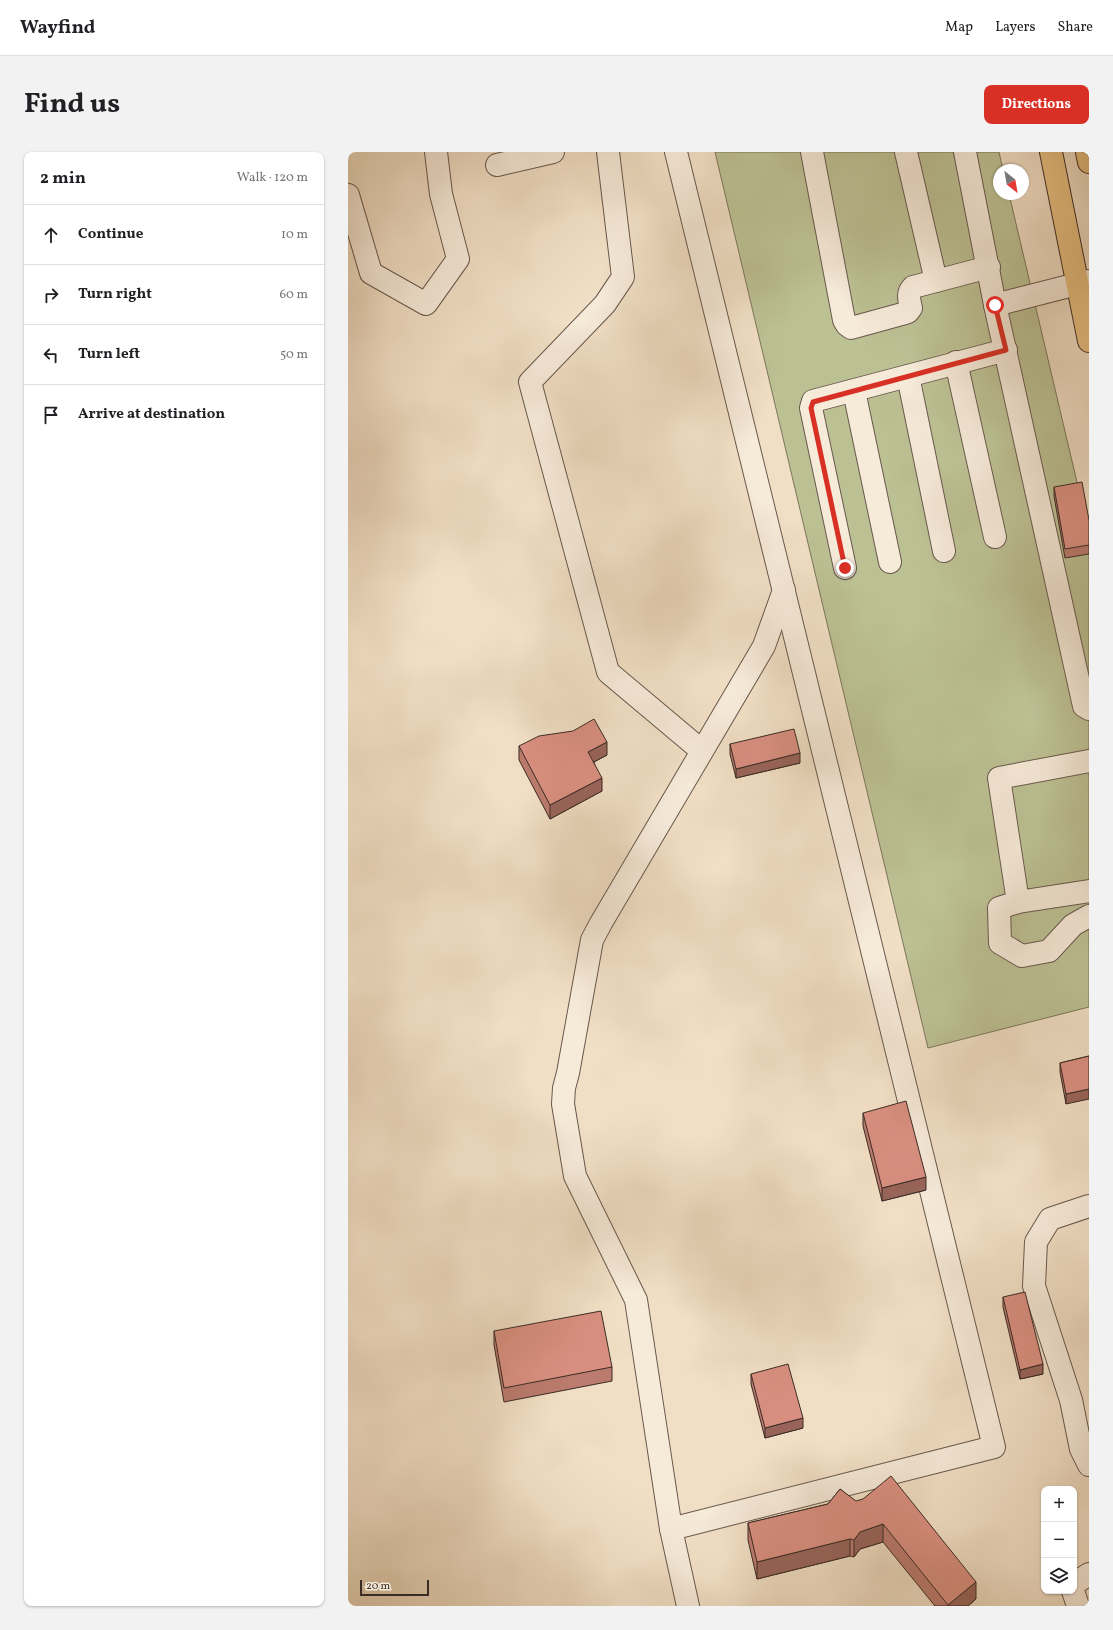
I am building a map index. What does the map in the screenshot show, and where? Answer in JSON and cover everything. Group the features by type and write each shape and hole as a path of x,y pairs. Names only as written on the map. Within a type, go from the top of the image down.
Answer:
{"main road":[{"path":"1051,152 1083,282 1089,340"},
{"path":"1087,152 1089,162"}],"street":[{"path":"348,195 372,273 426,304 458,259 441,194 436,152"},
{"path":"497,165 553,152"},
{"path":"608,152 623,277 605,304 530,382 608,672 702,751"},
{"path":"671,1529 994,1447 676,152"},
{"path":"812,152 844,320 851,328 908,312 911,308 908,297 909,291 913,287 988,267"},
{"path":"906,152 936,281"},
{"path":"965,152 995,305 1084,706 1089,710"},
{"path":"995,305 1083,282"},
{"path":"845,568 811,408 813,402 956,362 1006,350"},
{"path":"956,362 995,537"},
{"path":"908,376 944,551"},
{"path":"854,391 890,562"},
{"path":"688,1606 671,1529 636,1300 575,1176 563,1104 564,1088 568,1074 592,940 764,646 784,590"},
{"path":"1018,902 999,778 1089,761"},
{"path":"1089,891 1018,902 999,908 1000,943 1022,956 1049,952 1073,925 1089,916"},
{"path":"1089,1206 1050,1218 1036,1242 1034,1286 1071,1400 1081,1449 1089,1465"},
{"path":"1077,1582 1089,1574"},
{"path":"1074,1594 1078,1606"}],"green space":[{"path":"715,152 999,152 1002,164 993,164 993,200 1010,200 1089,533 1089,1007 928,1048"}],"building":[{"path":"1082,482 1089,520 1089,545 1065,549 1054,487"},
{"path":"594,719 607,742 588,752 602,778 550,805 519,746 539,736 573,731"},
{"path":"794,729 800,753 736,769 730,744"},
{"path":"1089,1056 1089,1089 1066,1094 1060,1063"},
{"path":"906,1101 926,1177 882,1188 863,1113"},
{"path":"1025,1292 1043,1364 1020,1370 1003,1297"},
{"path":"601,1311 612,1367 504,1388 494,1331"},
{"path":"788,1364 803,1418 765,1428 751,1374"},
{"path":"891,1476 976,1582 948,1605 883,1524 860,1532 854,1540 850,1539 757,1562 748,1523 828,1504 840,1489 856,1501 863,1499"}],"route":[{"path":"845,568 811,408 813,402 956,362 1006,350 995,305"}]}
